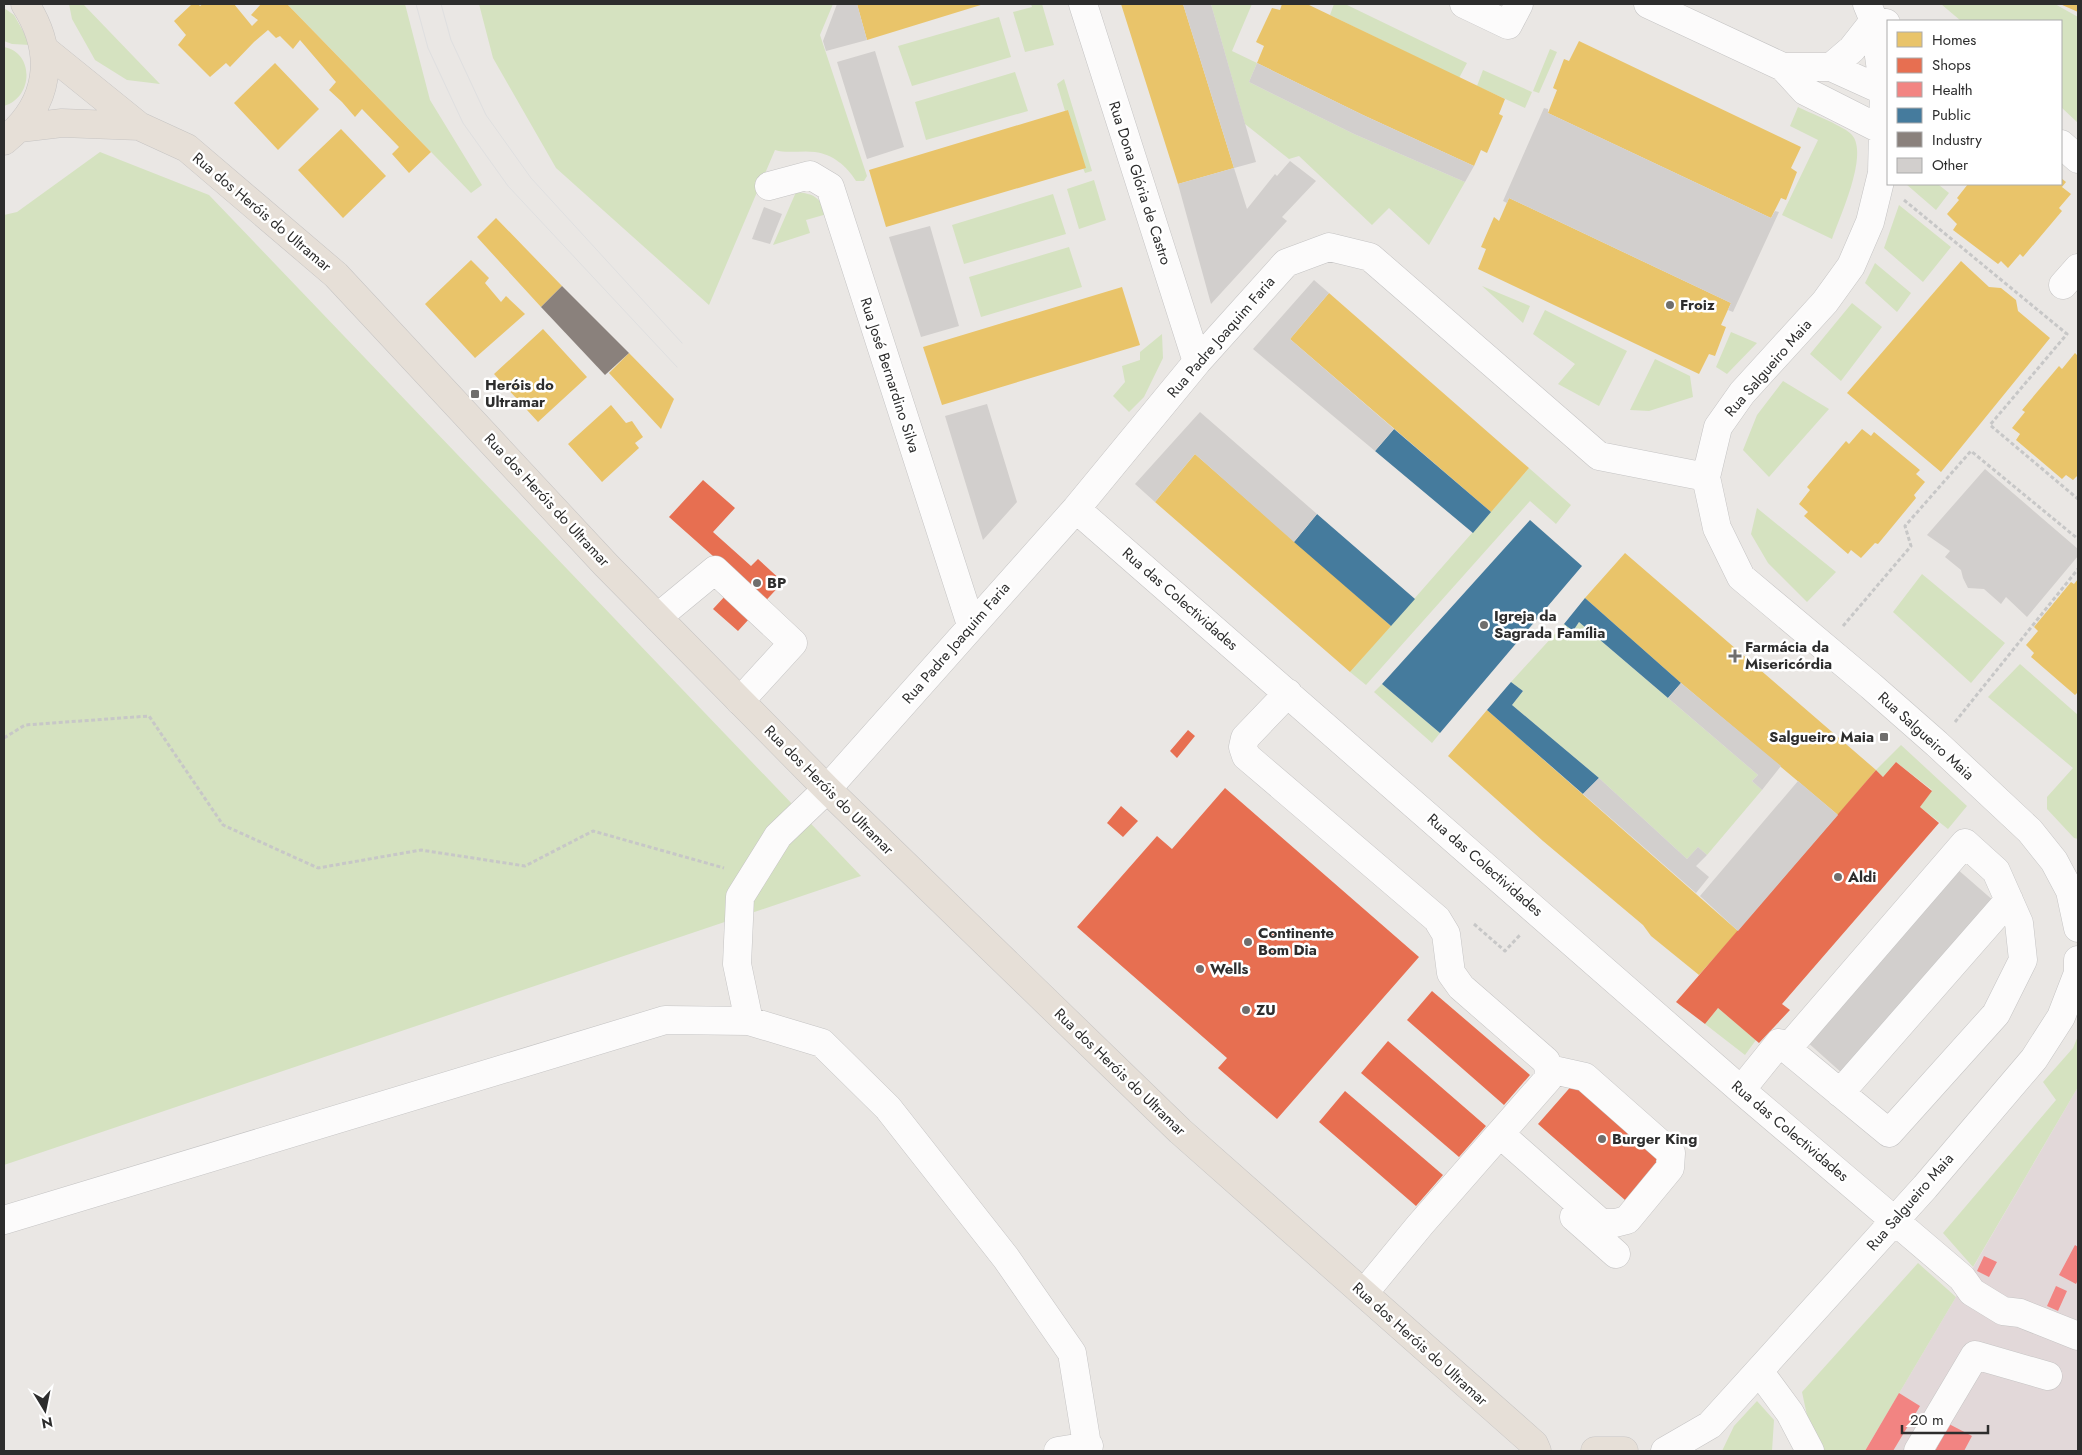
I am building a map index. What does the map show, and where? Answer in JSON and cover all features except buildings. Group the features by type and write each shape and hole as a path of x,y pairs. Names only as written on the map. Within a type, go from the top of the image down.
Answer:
{"main road":[{"path":"25,4 42,40"},
{"path":"12,135 36,105 45,78 38,4"},
{"name":"Rua dos Heróis do Ultramar","path":"42,40 139,126 187,148 336,275 606,565 827,789 1180,1131 1536,1448"},
{"name":"Rua dos Heróis do Ultramar","path":"12,135 62,123 139,126"},
{"path":"1536,1448 1560,1451"},
{"path":"1595,1451 1624,1451"}],"street":[{"name":"Rua Dona Glória de Castro","path":"1082,4 1197,362"},
{"path":"1464,4 1508,25 1519,4"},
{"path":"1648,4 1783,67 1805,91 1884,131"},
{"path":"1831,67 1852,49 1876,16"},
{"name":"Rua Salgueiro Maia","path":"1876,16 1884,91 1884,131 1880,180 1870,222 1850,266 1826,302 1742,393 1718,427 1706,477 1716,528 1741,577 1825,646 1937,744 2030,831 2074,889 2078,928"},
{"path":"1783,67 1831,67 1884,91"},
{"path":"2062,145 2078,159"},
{"name":"Rua José Bernardino Silva","path":"769,186 810,175 830,187 971,625"},
{"name":"Rua Padre Joaquim Faria","path":"749,1021 736,964 740,897 778,836 827,789 1076,509 1197,362 1286,263 1329,247 1370,257 1599,456 1706,477"},
{"name":"Rua das Colectividades","path":"1076,509 1741,1090 1962,1278 1982,1283 2010,1300 2020,1313 2078,1336"},
{"path":"658,617 715,570 793,643 740,701"},
{"path":"1288,693 1245,738 1243,746 1246,756 1437,920 1446,934 1451,973 1461,987 1546,1061 1549,1069 1548,1079 1364,1293"},
{"path":"1741,1090 1779,1043 1889,1133 1996,1014 2023,960 2019,923 1996,871 1965,843 1787,1049"},
{"path":"1840,1093 2009,900"},
{"name":"Rua Salgueiro Maia","path":"1665,1451 1710,1425 1895,1221 2034,1059 2061,1018 2078,973 2078,960"},
{"path":"4,1220 665,1020 749,1021 822,1043 888,1108 1006,1258 1072,1353 1088,1448 1058,1451"},
{"path":"1496,1140 1601,1223 1615,1223 1627,1220 1670,1168 1670,1154 1585,1078 1549,1069"},
{"path":"1496,1140 1616,1254"},
{"path":"1918,1451 1975,1356 2048,1376"},
{"path":"1759,1371 1790,1413 1810,1451"},
{"name":"Rua Salgueiro Maia","path":"1700,1451 1710,1425"}],"path":[{"path":"1880,180 2067,334 1990,425 2078,499"},
{"path":"1825,646 1911,546 1906,526 1971,451 2078,539"},
{"path":"1937,744 2078,568"},
{"path":"4,738 25,725 149,716 223,825 318,868 421,850 525,866 593,830 753,876"},
{"path":"1471,922 1505,951"}],"shaded area":[{"path":"2078,1087 2078,1451 1865,1451 1956,1297"}],"green space":[{"path":"69,4 83,4 160,84 127,80 95,60 72,19"},
{"path":"287,4 405,4 430,100 482,185 471,193"},
{"path":"479,4 833,4 820,35 867,176 864,181 856,181 839,162 821,153 775,150 709,305 556,168 493,58"},
{"path":"1031,4 1042,4 1054,45 1025,52 1013,12 1032,7"},
{"path":"1211,4 1252,4 1232,51 1257,63 1249,82 1354,134 1465,182 1429,245 1389,208 1372,225 1299,156 1289,159 1245,124"},
{"path":"1334,4 1345,4 1467,63 1459,78 1330,15"},
{"path":"1941,4 2055,4 2078,17 2078,123 2062,108 2062,20 1960,20"},
{"path":"4,8 14,15 31,45 12,44 4,41"},
{"path":"999,17 1011,57 912,86 898,46"},
{"path":"4,47 14,51 21,58 25,66 26,76 21,94 14,101 4,106"},
{"path":"1550,49 1557,52 1539,93 1533,91"},
{"path":"1483,70 1532,92 1525,108 1477,86"},
{"path":"1015,72 1028,111 926,140 915,102"},
{"path":"1064,79 1092,171 1085,173 1083,168 1085,167 1068,110 1065,111 1057,84"},
{"path":"1798,107 1846,130 1856,141 1856,168 1847,200 1832,239 1782,215 1818,140 1790,126"},
{"path":"100,152 209,195 861,876 4,1165 4,215 17,212"},
{"path":"1094,180 1106,220 1079,229 1067,189"},
{"path":"1907,185 1939,185 1949,193 1936,210"},
{"path":"796,192 816,197 827,214 806,220 810,233 773,245"},
{"path":"1053,194 1066,234 964,264 952,225"},
{"path":"1899,205 1951,247 1923,282 1884,248"},
{"path":"1069,247 1082,287 981,317 969,277"},
{"path":"1875,263 1911,293 1897,312 1865,283"},
{"path":"1482,286 1530,306 1523,323"},
{"path":"1852,303 1882,327 1841,381 1810,354"},
{"path":"1545,310 1627,351 1599,406 1558,384 1575,364 1533,334"},
{"path":"1731,332 1757,343 1727,374 1716,367"},
{"path":"1162,334 1163,358 1144,397 1129,412 1113,396 1125,382 1122,366 1140,360 1140,352"},
{"path":"1655,359 1690,376 1693,397 1649,411 1630,410"},
{"path":"1783,381 1829,409 1769,477 1743,450 1757,415"},
{"path":"1529,468 1571,505 1556,524 1530,501 1366,685 1350,672"},
{"path":"1757,508 1836,572 1807,602 1768,563 1751,534"},
{"path":"1922,574 2005,643 1971,683 1893,612"},
{"path":"1579,622 1758,775 1752,781 1762,790 1707,855 1698,847 1687,859 1599,778 1512,705 1523,691 1511,682 1564,624 1573,631"},
{"path":"2020,664 2078,715 2078,839 2074,838 2047,809 2047,797 2073,768 1988,697"},
{"path":"1382,684 1440,733 1432,743 1374,692"},
{"path":"1901,745 1967,806 1948,829 1920,807 1932,790 1896,762 1883,777 1876,770"},
{"path":"1718,1008 1756,1040 1745,1055 1705,1024"},
{"path":"2078,1036 2078,1087 1973,1267 1943,1233 2056,1100 2043,1082 2073,1048"},
{"path":"1918,1263 1956,1297 1865,1451 1826,1451 1812,1439 1802,1392"},
{"path":"1757,1401 1774,1420 1772,1451 1722,1451 1734,1426"}],"tram line":[{"path":"416,4 428,48 463,123 508,186 677,367"},
{"path":"441,4 451,40 486,115 531,178 682,343"}],"place":[{"name":"Froiz","path":"1670,305"},
{"name":"Heróis do Ultramar","path":"475,394"},
{"name":"BP","path":"757,583"},
{"name":"Igreja da Sagrada Família","path":"1484,625"},
{"name":"Farmácia da Misericórdia","path":"1735,656"},
{"name":"Salgueiro Maia","path":"1884,737"},
{"name":"Aldi","path":"1838,877"},
{"name":"Continente Bom Dia","path":"1248,942"},
{"name":"Wells","path":"1200,969"},
{"name":"ZU","path":"1246,1010"},
{"name":"Burger King","path":"1602,1139"}]}
